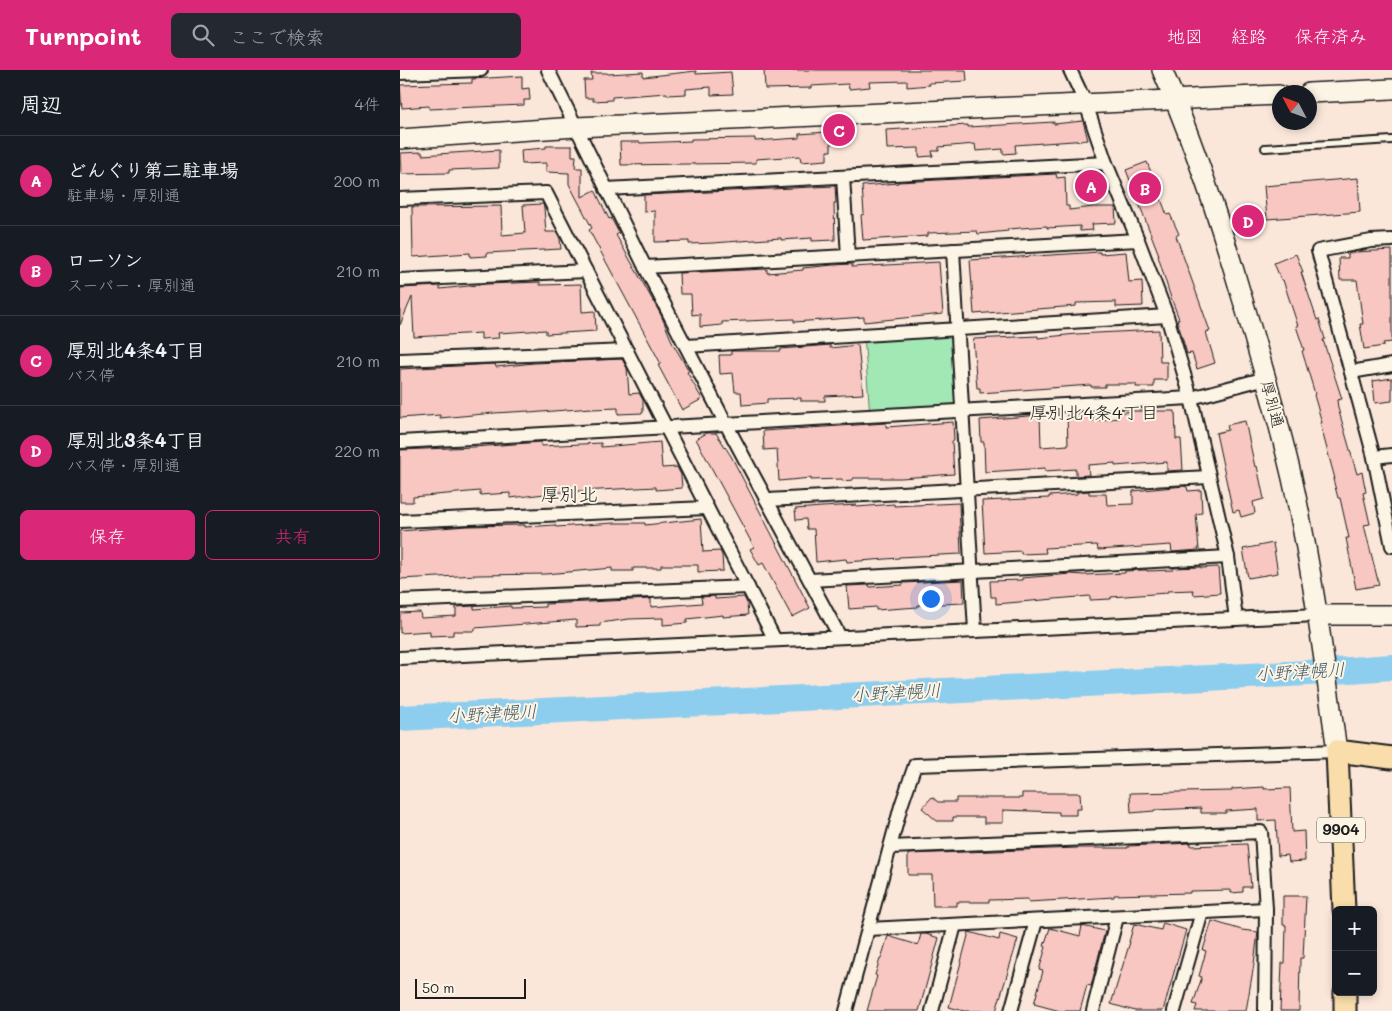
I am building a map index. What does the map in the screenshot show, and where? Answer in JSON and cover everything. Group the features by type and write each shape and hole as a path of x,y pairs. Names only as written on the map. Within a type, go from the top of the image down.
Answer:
{"main road":[{"path":"1337,750 1392,744"},
{"path":"1337,750 1392,758"},
{"name":"9904","path":"1337,750 1344,906"},
{"path":"1344,1011 1345,996"}],"street":[{"path":"400,73 481,70"},
{"path":"548,70 606,189 726,424 840,637"},
{"path":"1070,70 1086,104 1106,163 1167,316 1191,398 1228,557 1236,619"},
{"name":"厚別通","path":"1162,70 1176,100 1205,178 1266,378 1292,478 1318,615 1337,750"},
{"path":"1317,94 1392,89"},
{"path":"400,139 576,127 1272,95"},
{"path":"606,189 1106,163"},
{"path":"842,177 848,256"},
{"path":"400,199 546,193 775,640"},
{"path":"645,266 1138,240"},
{"path":"1392,240 1371,241 1318,251 1374,456 1392,546"},
{"path":"953,250 975,631"},
{"path":"400,280 586,271"},
{"path":"686,346 1167,316"},
{"path":"400,360 627,350"},
{"path":"1351,372 1392,365"},
{"path":"400,442 1191,398 1266,378"},
{"path":"1374,456 1392,455"},
{"path":"767,500 1209,477"},
{"path":"400,521 708,508"},
{"path":"810,580 1228,557"},
{"path":"400,601 748,587"},
{"path":"400,658 1318,615 1392,615"},
{"path":"846,1011 901,806 915,765 1337,750"},
{"path":"890,847 1261,832 1266,909 1265,1011"},
{"path":"868,929 1266,909"},
{"path":"1174,1011 1202,912"},
{"path":"1094,1011 1117,917"},
{"path":"1012,1011 1036,921"},
{"path":"932,1011 956,925"}],"lane":[{"path":"1264,148 1392,140"}],"green space":[{"path":"958,329 963,411 870,416 864,335"}],"building":[{"path":"764,70 966,70 967,81 929,83 930,85 907,87 907,81 869,82 870,87 849,89 848,84 811,86 811,88 765,89"},
{"path":"696,71 696,74 731,72 733,94 711,95 711,87 686,89 686,94 667,95 667,93 612,97 612,100 593,101 593,98 585,98 584,80 592,80 591,73 643,72 643,77"},
{"path":"522,76 522,89 529,88 530,100 524,100 524,105 429,109 429,106 402,108 400,85 472,83 472,79"},
{"path":"1083,121 1088,140 1015,145 1016,153 1003,154 1003,149 976,151 975,144 939,147 939,151 932,151 933,156 919,157 919,148 887,149 886,130 968,125 968,127 1054,122 1054,124"},
{"path":"827,132 827,140 831,140 831,151 827,151 827,160 801,162 800,156 756,159 756,163 621,165 620,142 640,143 691,141 691,139 755,138 755,141 799,138 799,134"},
{"path":"546,146 572,146 572,156 576,156 575,168 582,168 582,197 595,190 609,219 611,218 619,233 616,235 661,315 673,344 689,371 687,372 702,399 682,410 658,365 661,364 589,230 592,228 569,184 569,173 546,172 546,163 522,164 521,150 546,148"},
{"path":"499,150 499,168 449,170 449,173 401,174 400,153 422,152 422,155"},
{"path":"1147,162 1167,215 1170,214 1179,234 1176,236 1210,331 1206,332 1215,363 1197,369 1192,353 1187,354 1177,320 1179,319 1159,255 1126,170"},
{"path":"1056,174 1057,178 1065,177 1066,206 1069,206 1069,210 1115,207 1116,223 1092,224 1093,230 1080,231 1080,226 1047,228 1047,226 1008,229 1008,231 978,234 977,231 928,233 928,236 863,240 861,215 864,214 862,186 898,182"},
{"path":"1358,178 1360,212 1267,219 1264,186"},
{"path":"835,186 835,240 812,241 812,238 781,240 781,238 689,244 689,241 655,242 655,211 644,212 644,195"},
{"path":"543,204 546,232 557,232 561,249 487,253 487,256 470,257 470,253 413,257 412,207 501,206 502,235 525,233 523,205"},
{"path":"1392,250 1392,342 1383,343 1384,346 1364,349 1360,324 1363,324 1357,280 1340,280 1339,258 1348,258 1348,254 1355,252"},
{"path":"1100,252 1100,254 1126,252 1129,282 1142,281 1143,306 1116,307 1116,302 1076,303 1076,306 974,314 970,260"},
{"path":"1296,254 1317,320 1319,319 1325,339 1323,340 1342,399 1337,400 1338,408 1357,474 1362,472 1366,492 1363,493 1370,524 1364,525 1379,585 1356,589 1346,538 1349,538 1340,498 1338,498 1333,479 1335,479 1320,423 1322,423 1315,394 1302,351 1304,350 1296,326 1298,326 1283,280 1281,280 1274,263"},
{"path":"939,262 943,314 864,322 864,317 794,322 794,319 722,322 722,325 700,327 700,314 692,315 691,294 680,294 679,273 767,269 767,273 833,265 852,264 852,267"},
{"path":"540,282 540,285 581,284 582,312 595,311 596,331 546,334 546,330 498,333 499,338 481,339 481,333 414,337 412,297 400,325 400,288 440,286 440,289 487,284"},
{"path":"1159,330 1160,362 1167,362 1167,380 1154,380 1154,387 1136,387 1136,384 1105,384 1105,387 1091,387 1091,385 980,393 980,388 977,388 973,339 1038,336 1038,338"},
{"path":"830,345 830,348 858,345 863,394 825,396 825,401 801,401 801,398 767,399 767,403 742,405 741,392 735,392 733,373 720,374 719,355 731,355 731,351 781,351 781,349"},
{"path":"622,359 627,368 629,394 639,393 643,400 643,413 618,414 618,408 591,408 440,418 440,415 400,418 400,369 495,364 496,367 534,363"},
{"path":"1392,378 1392,401 1375,403 1373,381"},
{"path":"1175,411 1176,439 1181,439 1183,470 1167,471 1167,462 1115,466 1115,463 1088,465 1089,475 1076,476 1076,469 1045,471 1045,468 985,472 984,442 981,442 980,420 1040,415 1041,447 1068,445 1067,415 1093,414 1093,421 1119,418 1118,413"},
{"path":"1245,421 1264,499 1253,502 1255,513 1241,517 1239,510 1233,512 1216,433 1228,430 1227,425"},
{"path":"953,422 954,474 901,478 853,478 853,480 842,481 842,479 811,480 811,478 779,481 777,449 764,450 763,431 886,423 886,427"},
{"path":"707,433 716,433 731,456 810,608 792,617 763,563 759,565 750,549 754,547 696,439"},
{"path":"541,442 541,446 601,443 601,447 660,442 662,468 677,467 681,475 682,488 656,490 656,487 562,492 510,498 510,493 480,495 480,491 413,497 413,502 400,502 400,450"},
{"path":"1187,487 1188,491 1201,490 1202,513 1196,514 1199,550 1172,552 1171,545 1098,550 1097,545 1045,548 1046,553 1021,554 1021,551 985,553 982,501 1049,498 1049,496 1089,491 1089,494 1106,494 1107,505 1133,504 1133,491"},
{"path":"959,503 961,554 847,562 846,559 816,562 814,529 807,529 806,519 796,520 795,509 857,505 857,507 894,504 894,506"},
{"path":"701,519 703,552 720,551 723,571 698,572 698,565 661,565 661,568 633,568 633,571 612,571 612,568 546,574 400,579 400,531 467,526 525,525 525,527 555,525 556,527 614,523 645,523 645,525"},
{"path":"1273,543 1278,573 1248,578 1243,549"},
{"path":"1218,567 1220,593 1194,595 1193,590 1167,591 1167,593 1111,597 1111,599 1090,600 1090,596 996,604 996,597 991,597 990,581 1022,580 1022,578 1071,574 1125,573 1125,571 1173,570 1173,568"},
{"path":"963,580 964,603 918,605 918,607 876,610 876,607 849,609 847,586 869,585 870,587 903,585 903,583"},
{"path":"715,596 715,599 744,597 747,603 748,615 723,617 723,615 687,619 687,623 663,625 663,618 629,619 600,623 600,626 576,627 576,620 475,628 475,631 453,631 453,635 430,636 430,631 400,633 400,613 420,612 421,618 456,616 456,607 474,606 474,609 511,606 511,608 545,607 545,604 651,599 651,607 702,603 701,597"},
{"path":"1264,787 1264,789 1290,788 1292,832 1304,831 1305,861 1289,862 1288,855 1278,856 1276,820 1258,821 1258,809 1226,811 1226,813 1201,813 1201,808 1131,813 1130,793 1232,791 1232,789"},
{"path":"1022,793 1080,793 1081,809 1076,809 1076,815 1059,815 1059,812 1003,810 1003,823 984,823 984,817 953,817 953,821 937,821 922,808 932,797 938,802 956,802 956,798 1022,798"},
{"path":"1191,843 1191,846 1247,844 1251,887 1243,887 1243,892 1231,893 1231,890 1190,891 1190,893 1114,895 1114,897 1028,902 1028,899 989,900 989,902 957,902 957,906 933,906 932,875 908,875 908,854 1128,848 1128,846"},
{"path":"1283,896 1306,896 1303,958 1300,958 1299,1011 1280,1011 1282,963 1285,963 1286,925 1283,925"},
{"path":"1212,921 1242,930 1258,932 1246,1011 1195,1011 1197,1005 1193,1004 1202,977 1199,976 1206,951 1203,950"},
{"path":"1163,923 1186,930 1163,1011 1135,1011 1111,1004 1134,924 1161,930"},
{"path":"1082,926 1105,931 1091,986 1087,985 1080,1011 1060,1011 1034,1004 1043,971 1039,970 1046,947 1044,946 1050,928 1080,936"},
{"path":"969,932 999,940 1000,934 1018,939 996,1011 964,1011 949,1007"},
{"path":"921,934 939,938 919,1011 867,1011 877,976 875,975 888,936 918,945"}],"waterway":[{"name":"小野津幌川","path":"400,718 1308,673 1392,667"}],"place":[{"name":"厚別北4条4丁目","path":"839,130"},
{"name":"どんぐり第二駐車場","path":"1091,186"},
{"name":"ローソン","path":"1145,188"},
{"name":"厚別北3条4丁目","path":"1248,221"}],"district":[{"name":"厚別北4条4丁目","path":"1094,413"},
{"name":"厚別北","path":"569,494"}]}
